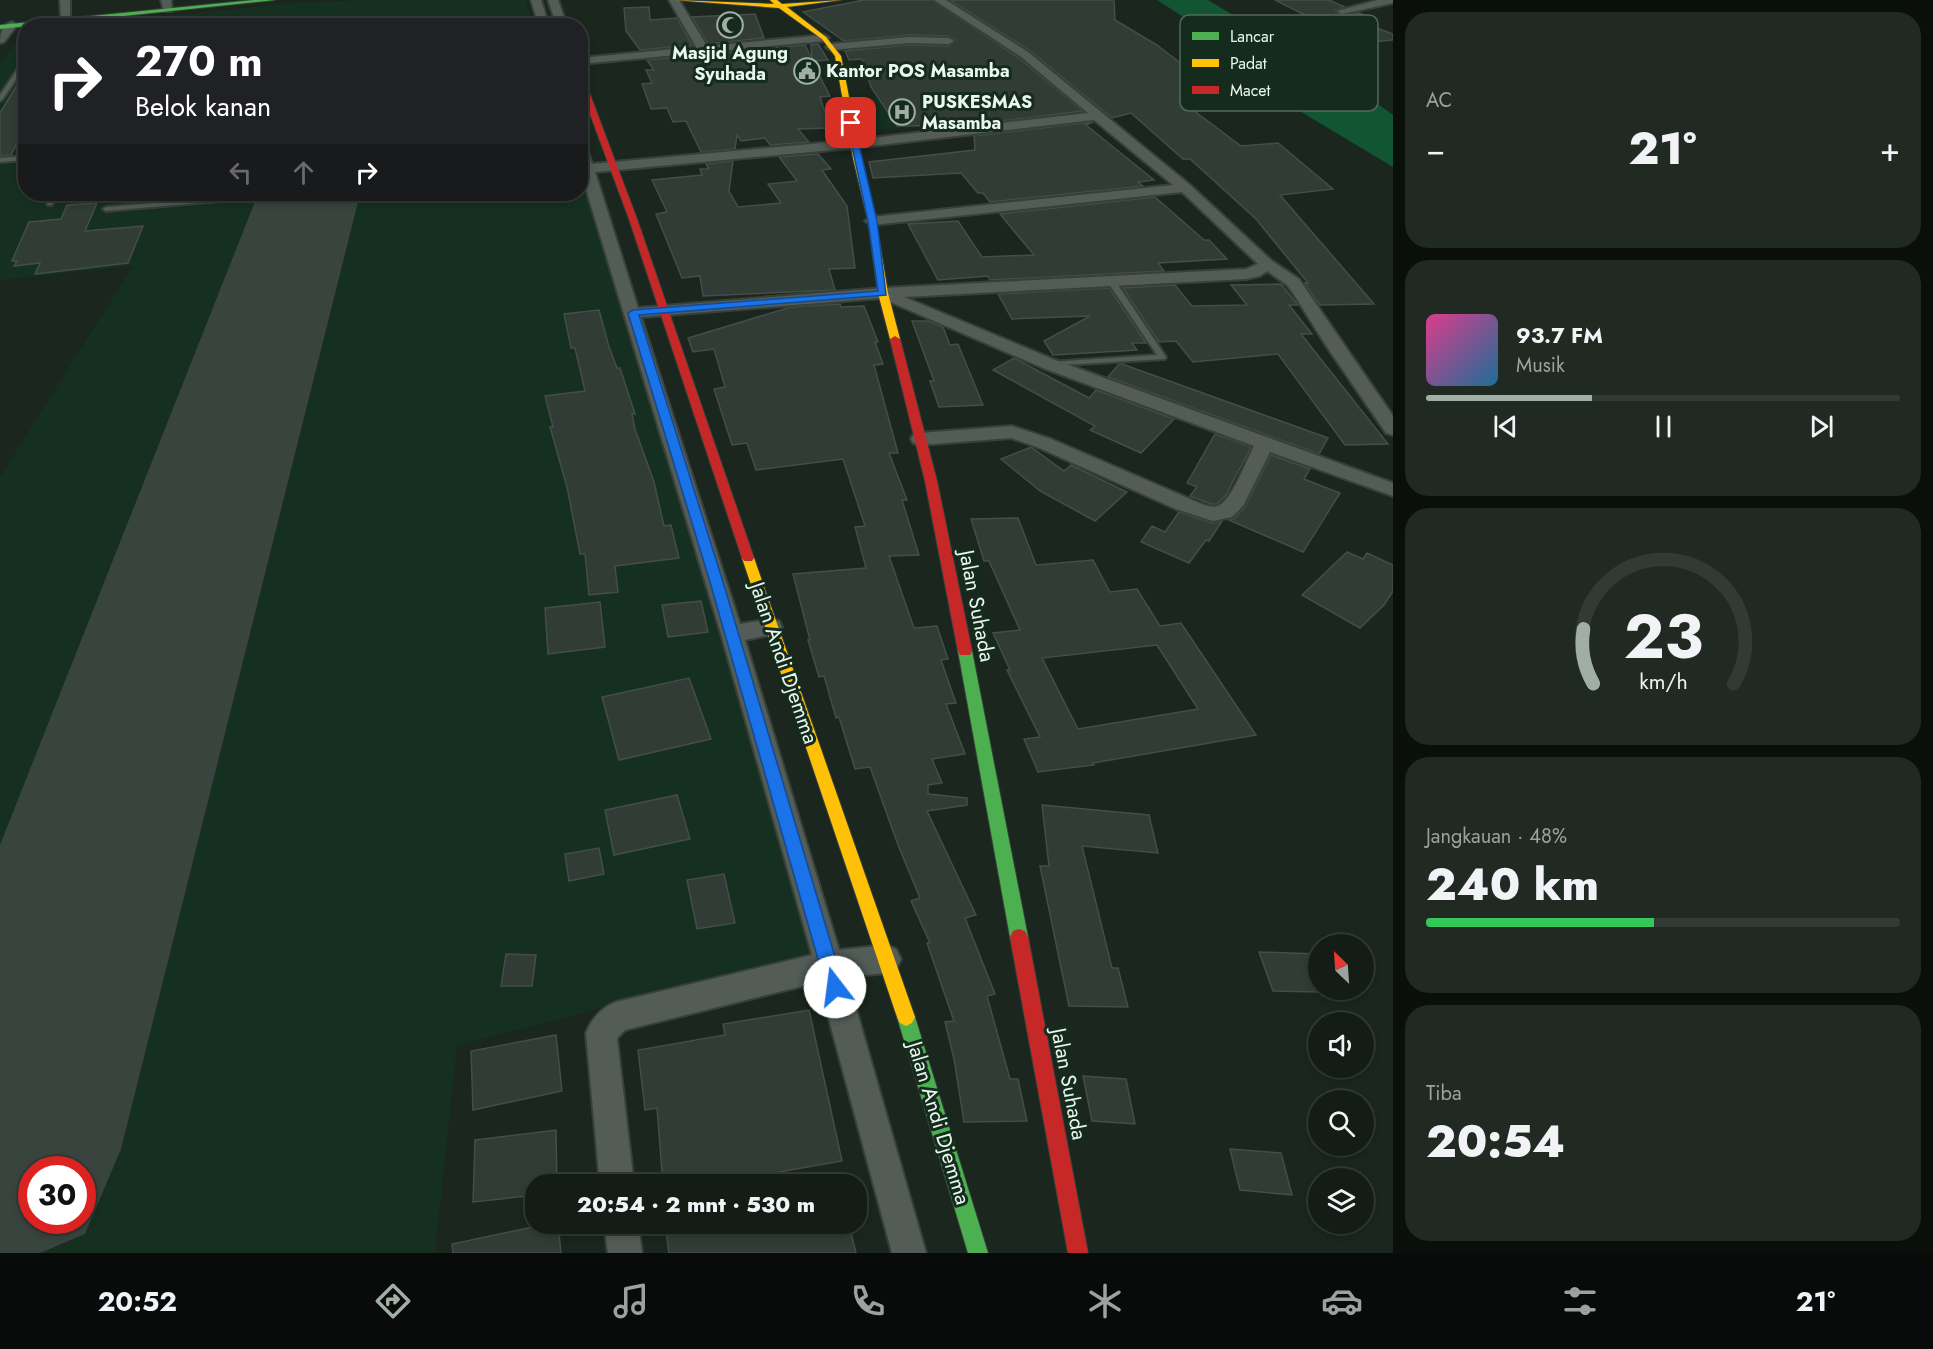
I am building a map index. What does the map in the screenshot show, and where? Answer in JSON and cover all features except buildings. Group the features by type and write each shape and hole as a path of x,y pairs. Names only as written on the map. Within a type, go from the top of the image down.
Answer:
{"main road":[{"path":"79,18 167,5 272,0"},
{"path":"675,0 777,3 838,0"},
{"path":"777,3 828,43"},
{"name":"Jalan Suhada","path":"828,43 838,56 854,144 872,221 883,293 931,481 979,719 1078,1253"},
{"name":"Jalan Andi Djemma","path":"588,97 702,418 771,627 915,1042 978,1253"}],"street":[{"path":"65,0 66,18"},
{"path":"536,0 542,18"},
{"path":"553,0 559,18"},
{"path":"675,0 703,50"},
{"path":"939,0 1024,54 1185,188 1267,264 1293,282 1393,429"},
{"path":"1342,11 1392,0"},
{"path":"0,40 6,26"},
{"path":"588,60 703,50 828,43 900,40 949,41"},
{"path":"588,158 614,166 854,144 1097,116"},
{"name":"Jalan Andi Djemma","path":"588,170 732,634 829,965 909,1253"},
{"path":"872,221 1185,188"},
{"path":"633,313 883,293 1246,274 1255,273 1267,264"},
{"path":"883,293 1049,364 1393,490"},
{"path":"920,439 1012,432 1044,443 1183,504 1213,514 1225,512 1236,501 1265,443"},
{"path":"732,634 771,627"},
{"path":"616,1174 601,1033 616,1017 829,965 886,959"},
{"path":"622,1234 625,1253"}],"lane":[{"path":"0,99 18,72"},
{"path":"0,160 18,159"},
{"path":"106,209 198,201"},
{"path":"1049,364 1162,357 1111,281"}],"shaded area":[{"path":"526,0 532,18 142,18 303,2"},
{"path":"1157,0 1208,0 1233,15 1180,15"},
{"path":"18,39 18,201 588,201 588,198 676,481 810,953 457,1046 435,1253 0,1253 0,477 133,266 0,280 0,64"},
{"name":"PUSKESMAS Masamba","path":"928,96 951,125 866,131 862,99"},
{"path":"1378,104 1393,115 1393,167 1300,111 1378,111"}],"runway":[{"path":"0,1149 307,201"}],"traffic: fast":[{"path":"91,18 272,0"},
{"path":"0,27 18,25"},
{"path":"965,651 1019,937"},
{"path":"906,1017 978,1253"}],"traffic: slow":[{"path":"677,0 782,6 838,0"},
{"path":"773,0 824,38 838,56 857,158 872,221 883,293 895,339"},
{"path":"748,558 906,1017"}],"traffic: jam":[{"path":"588,98 633,219 748,558"},
{"path":"895,339 931,481 965,651"},
{"path":"1019,937 1078,1253"}],"place":[{"name":"Masjid Agung Syuhada","path":"730,25"},
{"name":"Kantor POS Masamba","path":"807,71"},
{"name":"PUSKESMAS Masamba","path":"902,112"}],"route":[{"path":"835,987 717,582 633,313 883,293 872,221 851,123"}]}
